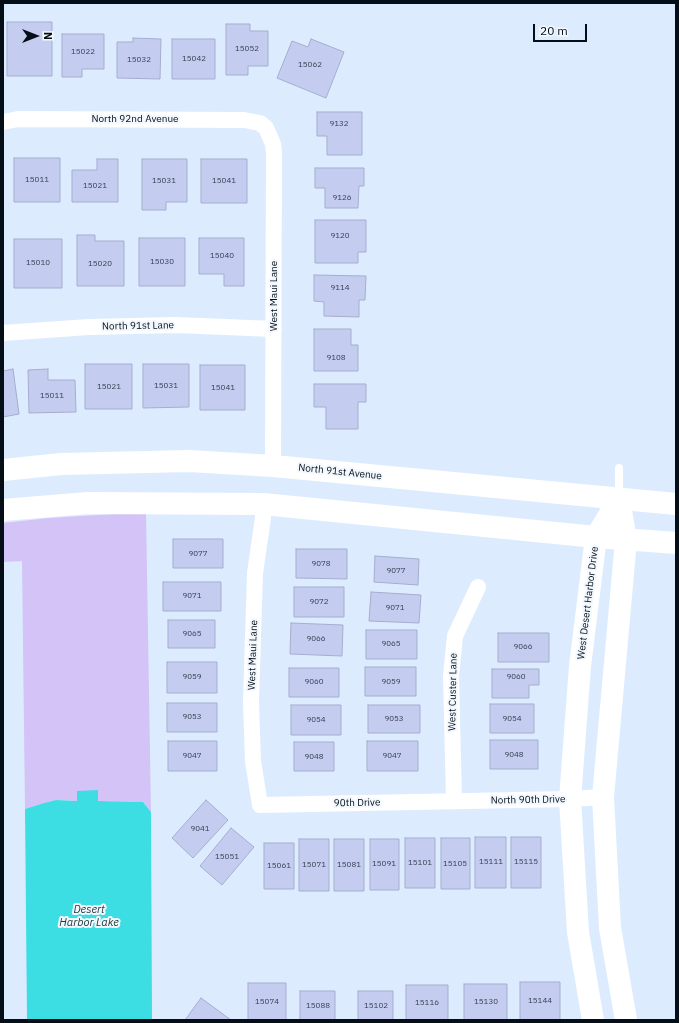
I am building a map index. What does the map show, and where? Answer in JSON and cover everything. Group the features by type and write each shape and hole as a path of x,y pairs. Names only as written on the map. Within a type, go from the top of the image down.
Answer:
{"main road":[{"name":"North 91st Avenue","path":"3,470 61,464 189,461 273,466 676,504"},
{"name":"West Desert Harbor Drive","path":"593,1020 578,932 570,799 580,666 596,537 619,499"},
{"path":"619,499 626,540 603,797 610,928 626,1020"},
{"path":"3,510 88,503 263,504 676,544"}],"street":[{"name":"North 92nd Avenue","path":"3,122 18,119 244,120 260,123 266,128"},
{"name":"West Maui Lane","path":"266,128 273,144 274,153 273,466"},
{"name":"North 91st Lane","path":"3,333 89,327 176,325 274,329"},
{"name":"West Maui Lane","path":"260,805 253,761 252,701 255,573 263,518 263,504"},
{"name":"West Custer Lane","path":"454,801 451,676 455,636 478,587"},
{"name":"North 90th Drive","path":"454,801 603,797"},
{"name":"90th Drive","path":"260,805 454,801"}],"lane":[{"path":"619,468 619,499"}],"shaded area":[{"path":"146,512 151,812 143,802 98,801 98,791 77,791 77,801 56,800 25,809 22,561 3,562 3,523 49,518"}],"water":[{"name":"Desert Harbor Lake","path":"98,790 98,801 143,802 151,812 152,1020 27,1020 25,809 56,800 77,801 77,791"}],"building":[{"path":"7,22 52,22 52,76 7,76"},
{"path":"226,24 250,24 250,31 268,31 268,66 248,66 248,75 226,75"},
{"path":"62,34 104,34 104,69 82,69 82,77 62,77"},
{"path":"133,38 161,39 160,79 117,78 117,42 133,42"},
{"path":"172,39 215,39 215,79 172,79"},
{"path":"311,39 344,52 326,98 277,78 292,41 308,47"},
{"path":"317,112 362,112 362,155 327,155 327,136 317,136"},
{"path":"14,158 60,158 60,202 14,202"},
{"path":"97,159 118,159 118,202 72,202 72,170 97,170"},
{"path":"142,159 187,159 187,202 166,202 166,210 142,210"},
{"path":"201,159 247,159 247,203 201,203"},
{"path":"315,168 364,168 364,186 359,186 358,208 325,208 325,188 315,188"},
{"path":"315,220 366,220 366,252 358,252 358,263 315,263"},
{"path":"77,235 95,235 95,241 124,241 124,286 77,286"},
{"path":"139,238 185,238 185,286 139,286"},
{"path":"199,238 244,238 244,286 224,286 224,274 199,274"},
{"path":"14,239 62,239 62,288 14,288"},
{"path":"314,275 366,276 365,300 359,300 359,317 324,316 324,302 314,301"},
{"path":"314,329 351,329 351,345 358,345 358,371 314,371"},
{"path":"85,364 132,364 132,409 85,409"},
{"path":"143,364 189,364 189,407 143,408"},
{"path":"200,365 245,365 245,410 200,410"},
{"path":"13,369 19,414 3,417 3,371"},
{"path":"48,369 48,380 75,380 76,412 29,413 28,370"},
{"path":"314,384 366,384 366,402 358,402 358,429 326,429 326,407 314,407"},
{"path":"173,539 223,539 223,568 173,568"},
{"path":"296,549 347,549 347,579 296,578"},
{"path":"375,556 419,559 418,585 374,582"},
{"path":"163,582 221,582 221,611 163,611"},
{"path":"294,587 344,587 344,617 294,617"},
{"path":"371,592 421,595 419,623 369,621"},
{"path":"168,620 215,620 215,648 168,648"},
{"path":"291,623 343,625 342,656 290,654"},
{"path":"366,630 417,630 417,659 366,659"},
{"path":"498,633 549,633 549,662 498,662"},
{"path":"167,662 217,662 217,693 167,693"},
{"path":"365,667 416,667 416,696 365,696"},
{"path":"289,668 339,668 339,697 289,697"},
{"path":"492,669 539,669 539,685 529,685 529,698 492,698"},
{"path":"167,703 217,703 217,732 167,732"},
{"path":"490,704 534,704 534,733 490,733"},
{"path":"291,705 341,705 341,735 291,735"},
{"path":"368,705 420,705 420,733 368,733"},
{"path":"490,740 538,740 538,769 490,769"},
{"path":"168,741 217,741 217,771 168,771"},
{"path":"367,741 418,741 418,771 367,771"},
{"path":"294,742 334,742 334,771 294,771"},
{"path":"206,800 228,820 193,858 172,838"},
{"path":"231,828 254,847 222,885 200,866"},
{"path":"475,837 506,837 506,888 475,888"},
{"path":"511,837 541,837 541,888 511,888"},
{"path":"405,838 435,838 435,888 405,888"},
{"path":"441,838 470,838 470,889 441,889"},
{"path":"299,839 329,839 329,891 299,891"},
{"path":"334,839 364,839 364,891 334,891"},
{"path":"370,839 399,839 399,890 370,890"},
{"path":"264,843 294,843 294,889 264,889"},
{"path":"520,982 560,982 560,1020 520,1020"},
{"path":"248,983 286,983 286,1020 248,1020"},
{"path":"464,984 507,984 507,1020 464,1020"},
{"path":"406,985 448,985 448,1020 406,1020"},
{"path":"300,991 335,991 335,1020 300,1020"},
{"path":"358,991 393,991 393,1020 358,1020"},
{"path":"201,998 231,1020 185,1020"}]}
